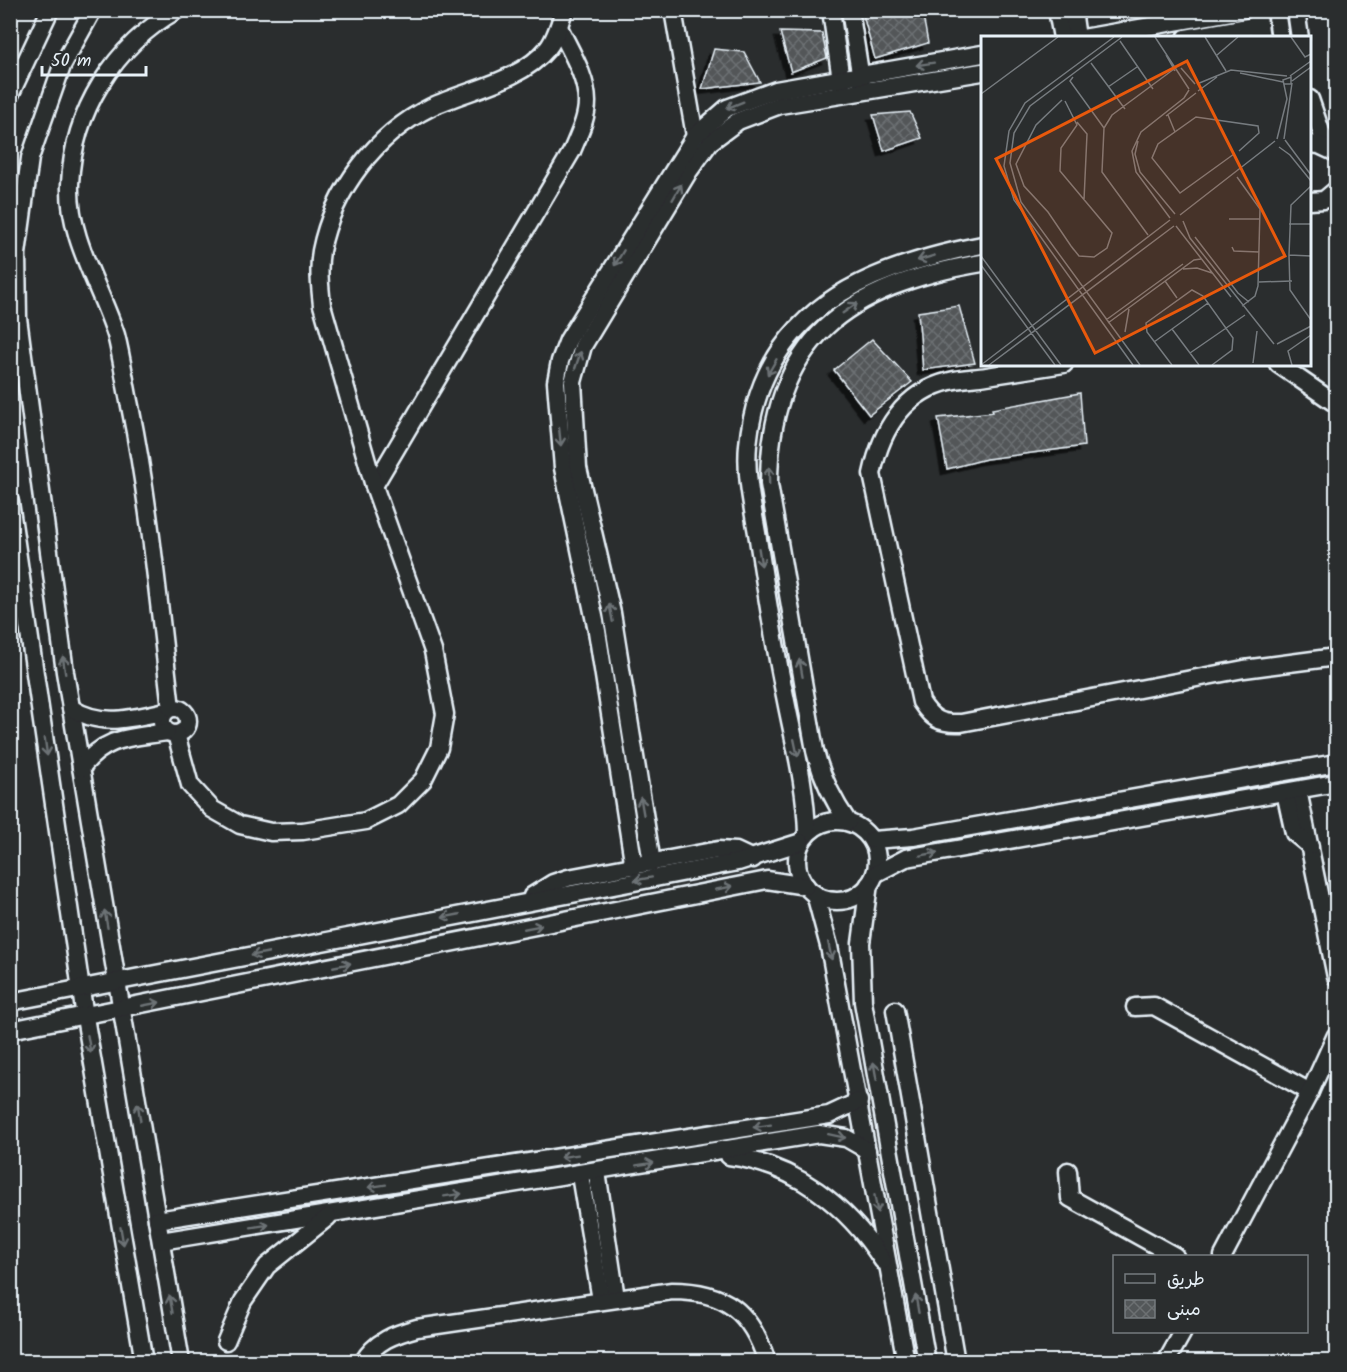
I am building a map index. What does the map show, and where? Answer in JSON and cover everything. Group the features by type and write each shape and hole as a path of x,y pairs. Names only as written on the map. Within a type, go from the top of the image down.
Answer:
{"street":[{"path":"10,94 50,10"},
{"path":"93,10 62,66 46,106 30,158 19,222 16,275 18,318 44,530 71,708 181,1362"},
{"path":"177,10 125,49 95,89 77,135 70,185 76,235 116,335 140,452 169,709 162,724 171,733 190,785 212,809 240,825 271,832 303,831 366,821 398,805 423,780 440,748 445,714 433,651 374,486 322,305 321,260 327,229 365,158 396,127 432,107 497,82 538,58 549,46 559,27 564,10"},
{"path":"673,10 695,136"},
{"path":"831,10 843,95"},
{"path":"850,10 863,92"},
{"path":"1058,10 1062,36"},
{"path":"1073,10 1077,36"},
{"path":"1094,36 1242,10"},
{"path":"1276,10 1280,36"},
{"path":"1296,10 1300,36"},
{"path":"1196,36 1259,24"},
{"path":"374,486 572,151 579,134 587,101 582,78 559,27"},
{"path":"652,863 612,613 579,505 563,468 556,404 560,361 568,340 695,136 727,108 776,90 981,54"},
{"path":"634,867 579,505 573,401 576,363 689,171 710,142 738,121 780,105 981,72"},
{"path":"1311,102 1322,134 1334,153"},
{"path":"1311,144 1319,145 1334,153"},
{"path":"906,1362 830,946 810,890 798,872 797,856 804,838 803,779 773,633 748,476 748,446 753,416 765,378 785,344 825,302 851,285 889,269 981,244"},
{"path":"848,822 833,801 822,777 815,752 769,484 769,445 777,406 793,370 808,346 849,308 873,293 960,266 981,262"},
{"path":"1051,366 950,381 925,391 907,404 892,420 878,446 872,474 921,702 932,718 946,724 961,723 1240,670 1336,657"},
{"path":"1281,366 1336,404"},
{"path":"10,502 85,1017 144,1362"},
{"path":"15,534 44,530"},
{"path":"71,708 94,720 116,721 169,709 183,711 188,722 186,728 171,733 119,740 99,747 81,768"},
{"path":"872,840 913,837 1336,763"},
{"path":"10,1030 122,1010 757,882 786,881 829,900 844,900 858,895 872,879 906,858 1336,783"},
{"path":"1291,791 1294,833 1310,846 1336,977"},
{"path":"10,1002 82,990 526,901 753,859 804,838 826,823 848,822 858,826 872,840 877,857 861,943 863,1002 927,1362"},
{"path":"526,901 553,883 727,849 753,859"},
{"path":"201,966 209,992"},
{"path":"1134,1007 1154,1006 1310,1092"},
{"path":"895,1010 956,1362"},
{"path":"1224,1255 1310,1092 1336,1035"},
{"path":"157,1220 828,1115 859,1101"},
{"path":"161,1241 713,1154 819,1134 846,1138 867,1150"},
{"path":"713,1154 749,1159 784,1171 815,1189 844,1211 868,1238 888,1269"},
{"path":"1068,1171 1070,1198 1171,1255"},
{"path":"589,1174 609,1299"},
{"path":"226,1209 231,1230"},
{"path":"226,1341 243,1302 267,1266 331,1214"},
{"path":"363,1362 369,1352 393,1334 417,1328 609,1299 690,1291 723,1299 749,1323 759,1337 767,1362"},
{"path":"1166,1362 1182,1333"}],"building":[{"path":"922,10 928,43 875,59 863,15"},
{"path":"780,32 822,33 827,58 791,72"},
{"path":"714,49 744,52 760,82 702,89"},
{"path":"910,112 922,138 884,151 873,115"},
{"path":"959,306 975,363 923,370 918,312"},
{"path":"872,339 912,382 869,415 834,370"},
{"path":"1080,393 1084,446 986,459 947,469 938,418 993,412 992,409"}]}
